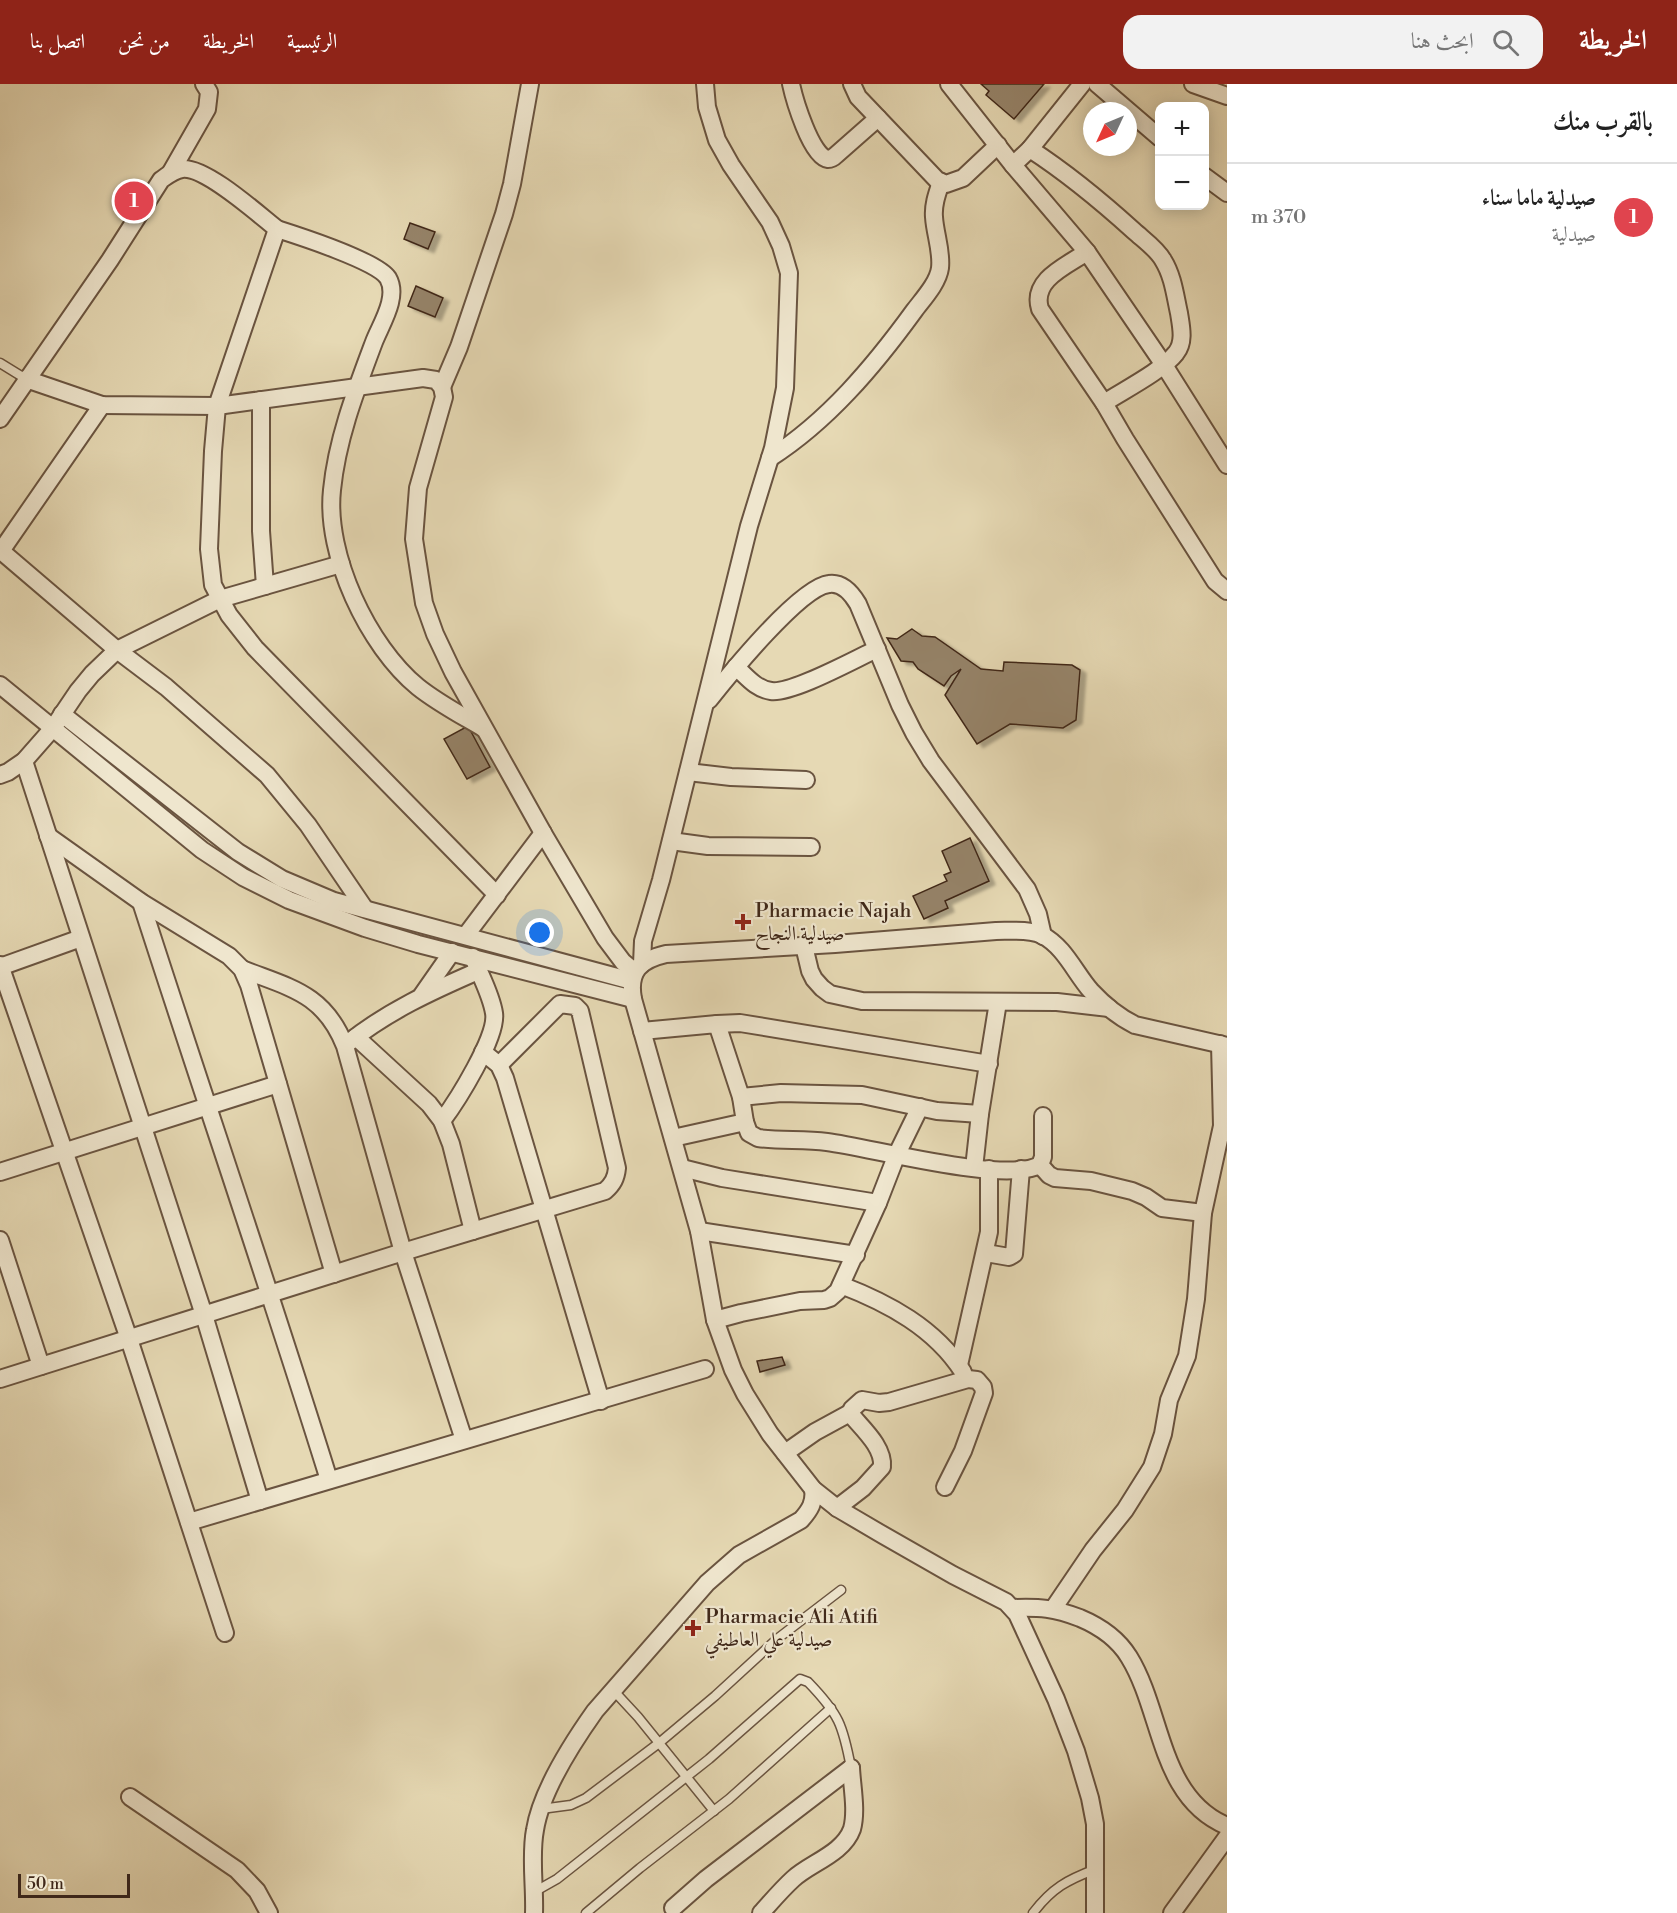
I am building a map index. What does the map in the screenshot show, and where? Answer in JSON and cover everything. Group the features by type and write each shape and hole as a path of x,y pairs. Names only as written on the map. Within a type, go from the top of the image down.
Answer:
{"street":[{"path":"0,419 110,260 161,180 171,172 207,110 209,92 204,84"},
{"path":"442,387 459,346 504,214 512,184 530,84"},
{"path":"705,84 707,107 717,140 731,165 770,222 781,246 789,273 785,388 770,458 749,526 671,841 643,941 633,999 699,1231 715,1320 729,1361 745,1394 770,1434 813,1489 837,1508 1013,1608 1021,1620 1056,1699 1076,1751 1095,1824 1095,1913"},
{"path":"791,84 794,102 812,142 825,158 836,155 878,118"},
{"path":"852,84 858,97 941,182 946,184 963,178 998,145"},
{"path":"949,84 1013,165 1087,252 1164,365 1227,465"},
{"path":"1013,165 1030,148 1082,84"},
{"path":"1097,84 1155,134"},
{"path":"1193,84 1227,96"},
{"path":"1030,148 1120,218 1163,259 1171,278 1182,328 1177,352 1164,365 1104,403"},
{"path":"171,172 190,169 201,173 239,197 277,229 366,264 383,273 389,280 392,298 357,386 342,438 332,491 333,521 341,564 352,597 372,633 395,663 417,686 483,728"},
{"path":"1209,180 1227,193"},
{"path":"770,458 829,411 868,369 903,327 936,279 940,269 934,218 935,200 941,182"},
{"path":"277,229 216,406 209,549 213,585 229,615 255,648 497,895"},
{"path":"1087,252 1050,277 1038,292 1037,299 1040,309 1104,403 1215,581 1227,591"},
{"path":"26,379 102,405 216,406 429,377 436,380 442,387 444,397 418,488 414,539 424,603 435,633 483,728 543,833 605,938 623,962 636,972"},
{"path":"261,400 261,531 265,586"},
{"path":"102,405 1,551 117,650 166,687 267,776 308,825 365,909"},
{"path":"0,775 24,760 53,728 92,674 117,650 220,599 341,564"},
{"path":"705,705 736,667 798,602 828,584 837,584 852,594 900,705 931,761 1030,894 1043,936"},
{"path":"736,667 758,687 778,691 799,685 877,649"},
{"path":"0,684 193,843 243,877 289,900 365,928 452,952 475,964 633,999"},
{"path":"62,714 238,852 262,868 300,887 334,901 465,935 636,972"},
{"path":"24,760 204,1315 260,1501"},
{"path":"688,772 731,777 806,780"},
{"path":"465,935 543,833"},
{"path":"48,836 141,902 229,956 242,969 249,985 334,1274"},
{"path":"671,841 708,846 811,847"},
{"path":"141,902 207,1107 271,1293 329,1480"},
{"path":"636,972 648,959 666,954 1021,931 1043,936 1066,956 1091,991 1108,1008 1124,1019 1136,1025 1224,1045 1222,1126 1203,1213 1191,1342 1170,1400 1163,1434 1152,1467 1131,1503 1093,1551 1053,1609"},
{"path":"81,938 0,966 129,1339 225,1633"},
{"path":"804,946 814,980 830,994 862,1001 1058,1002 1108,1008"},
{"path":"422,995 452,952"},
{"path":"351,1042 377,1022 475,964"},
{"path":"442,1121 460,1095 493,1030 495,1014 475,964"},
{"path":"242,969 298,991 315,1002 327,1012 351,1042 429,1104 442,1121 451,1144 472,1231"},
{"path":"963,1372 991,1219 981,1169 980,1114 998,1002"},
{"path":"0,1379 605,1191 616,1177 617,1168 580,1011 575,1006 560,1004 500,1065"},
{"path":"642,1031 740,1023 989,1064"},
{"path":"717,1024 741,1097 745,1122 749,1133 758,1138 828,1142 981,1169 1034,1168 1040,1165 1042,1157 1043,1116"},
{"path":"351,1042 403,1252 464,1440"},
{"path":"483,1052 500,1065 505,1078 602,1401"},
{"path":"0,1172 278,1084"},
{"path":"741,1097 781,1093 862,1095 950,1113 980,1114"},
{"path":"715,1320 800,1301 824,1300 833,1295 841,1285 856,1254 897,1154 920,1107"},
{"path":"673,1138 745,1122"},
{"path":"1040,1165 1053,1178 1091,1181 1142,1195 1162,1208 1203,1213"},
{"path":"682,1168 722,1178 878,1203"},
{"path":"986,1253 1009,1257 1014,1254 1021,1169"},
{"path":"699,1231 856,1254"},
{"path":"0,1240 41,1366"},
{"path":"841,1285 887,1305 913,1321 944,1347 963,1372 977,1380 983,1387 984,1393 963,1451 945,1487"},
{"path":"189,1522 705,1369"},
{"path":"849,1415 862,1400 889,1402 963,1372"},
{"path":"785,1453 843,1416 853,1417 878,1448 882,1461 878,1473 837,1508"},
{"path":"534,1913 534,1836 541,1809 550,1788 580,1732 613,1690 707,1582 747,1550 801,1520 812,1505 813,1489"},
{"path":"1013,1608 1053,1609 1089,1622 1109,1634 1128,1655 1139,1676 1175,1776 1188,1797 1206,1815 1227,1826"},
{"path":"673,1911 706,1879 850,1768"},
{"path":"760,1913 794,1878 822,1860 848,1838 854,1815 850,1768"},
{"path":"130,1797 237,1870 257,1892 269,1913"},
{"path":"1172,1913 1227,1837"}],"lane":[{"path":"0,363 26,379"},
{"path":"541,1809 571,1805 586,1798 659,1743 777,1639 841,1590"},
{"path":"534,1892 557,1880 687,1777 739,1734 798,1680 803,1679 808,1682 831,1708 843,1728 850,1768"},
{"path":"613,1690 714,1811"},
{"path":"586,1913 774,1761 831,1708"},
{"path":"1033,1913 1043,1900 1059,1886 1096,1869"}],"building":[{"path":"981,84 1044,84 1014,119 986,95 989,91"},
{"path":"410,223 435,232 428,249 404,239"},
{"path":"416,286 443,298 435,317 408,306"},
{"path":"912,629 922,636 935,637 981,669 1003,671 1004,662 1072,665 1080,670 1076,720 1063,728 1010,724 977,744 945,695 961,669 951,676 944,686 918,669 913,662 901,661 887,638 897,639"},
{"path":"468,726 490,767 467,779 444,739"},
{"path":"970,838 989,881 945,901 948,908 924,919 913,896 947,881 944,875 951,872 942,851"},
{"path":"782,1357 785,1365 760,1372 757,1361"}],"place":[{"name":"صيدلية ماما سناء","path":"134,201"},
{"name":"Pharmacie Najah صيدلية النجاح","path":"743,922"},
{"name":"Pharmacie Ali Atifi صيدلية علي العاطيفي","path":"693,1628"}]}
